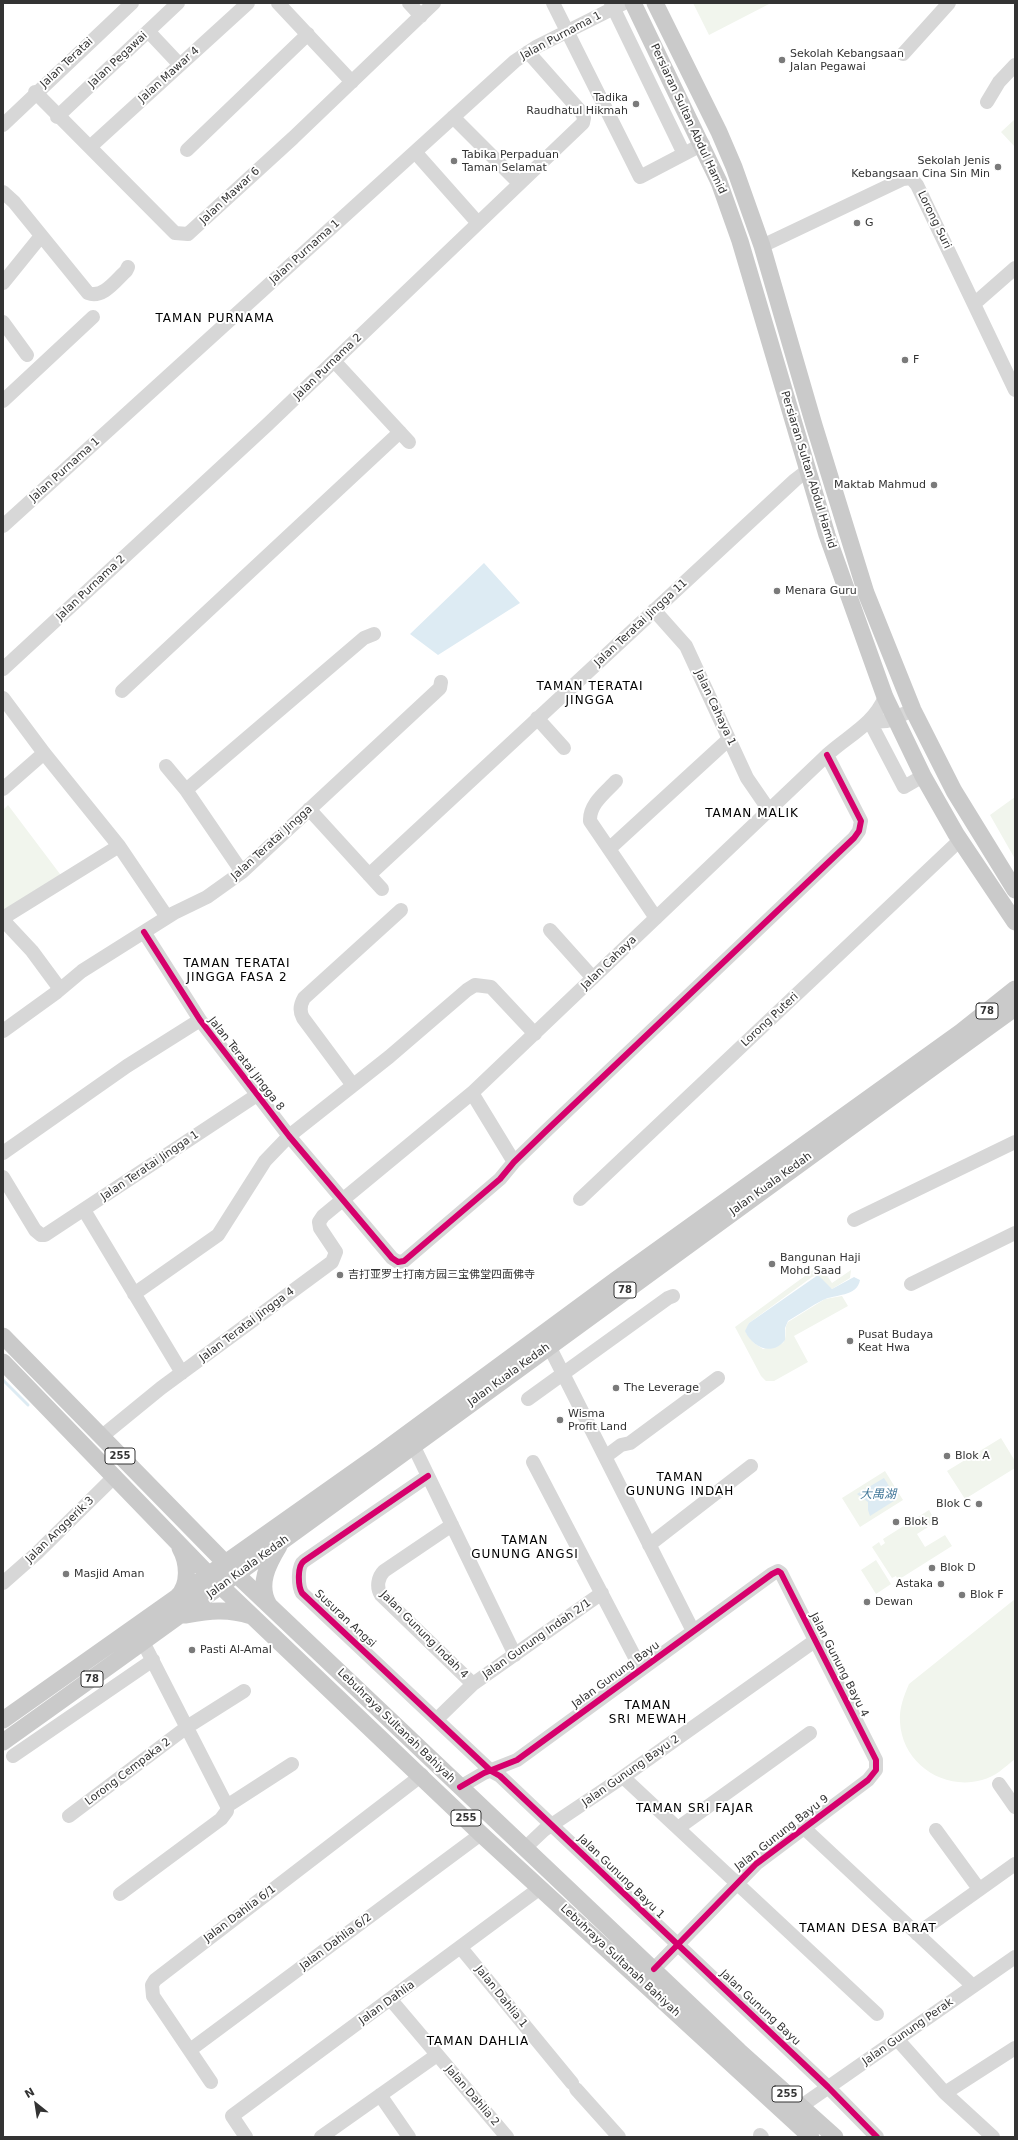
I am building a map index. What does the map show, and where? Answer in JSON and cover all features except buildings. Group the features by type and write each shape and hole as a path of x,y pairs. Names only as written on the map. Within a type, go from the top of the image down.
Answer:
{"main road":[{"name":"Persiaran Sultan Abdul Hamid","path":"633,3 703,144 719,182 750,276 827,535 859,630 894,719 923,776 960,840 1015,922"},
{"name":"Persiaran Sultan Abdul Hamid","path":"655,3 719,132 734,168 762,246 814,425 866,593 913,710 954,791 1015,890"},
{"path":"750,276 769,270"},
{"name":"Jalan Kuala Kedah","path":"3,1720 175,1610 231,1570 282,1543 414,1446 429,1426 623,1274 961,1032 1015,989"},
{"name":"Jalan Kuala Kedah","path":"231,1570 244,1551 549,1346 1015,1008"},
{"name":"Lebuhraya Sultanah Bahiyah","path":"3,1336 231,1570 800,2107 835,2137"},
{"name":"Lebuhraya Sultanah Bahiyah","path":"5,1364 215,1581 422,1775 481,1834 811,2137"},
{"path":"197,1536 207,1544 219,1548 244,1551"},
{"path":"172,1537 181,1550 186,1564 186,1579 175,1610 226,1610 254,1618"},
{"path":"270,1606 264,1596 263,1583 273,1557 282,1543"},
{"name":"Jalan Kuala Kedah","path":"3,1742 143,1642 175,1610"},
{"path":"18,1709 29,1724"}],"street":[{"name":"Jalan Teratai","path":"3,125 35,92 132,3"},
{"name":"Jalan Pegawai","path":"57,116 178,3"},
{"name":"Jalan Mawar 4","path":"90,148 248,3"},
{"path":"278,3 352,82"},
{"path":"409,3 427,10"},
{"path":"553,3 640,177 703,144"},
{"path":"903,54 949,3"},
{"path":"617,5 684,154"},
{"name":"Jalan Purnama 1","path":"3,526 515,61 528,52 617,5"},
{"name":"Jalan Mawar 6","path":"35,92 57,116 175,233 188,234 352,82 427,10"},
{"path":"148,31 180,65"},
{"path":"187,150 308,34"},
{"name":"Jalan Purnama 2","path":"3,669 334,361 583,123 584,118 528,52"},
{"path":"987,102 999,82 1015,65"},
{"path":"453,117 519,184"},
{"path":"414,152 478,223"},
{"name":"Lorong Suri","path":"762,246 908,177 917,185 1015,390"},
{"path":"3,192 88,293 92,294 103,292 126,271 128,267"},
{"path":"3,283 41,236"},
{"path":"974,304 1015,268"},
{"path":"3,401 92,317"},
{"path":"3,322 26,355"},
{"path":"122,691 404,437 334,361"},
{"name":"Jalan Teratai Jingga 11","path":"369,875 789,485 808,470"},
{"name":"Jalan Cahaya 1","path":"654,610 684,643 747,778 769,810"},
{"path":"186,790 364,638 374,634"},
{"name":"Jalan Teratai Jingga","path":"3,1031 60,989 82,970 167,917 207,897 242,872 440,688 441,682"},
{"name":"Jalan Cahaya","path":"343,1200 472,1093 827,755 845,739 870,722 885,697"},
{"path":"3,698 44,753 119,846 167,917"},
{"name":"Jalan Cahaya","path":"870,722 894,719 913,710"},
{"path":"538,718 564,748"},
{"path":"870,722 904,787 923,776"},
{"path":"609,849 729,739"},
{"path":"3,789 44,753"},
{"path":"472,1093 514,1162 854,838 859,831 861,822 827,755"},
{"path":"166,766 186,790 242,872"},
{"path":"616,781 593,806 589,813 590,821 656,918"},
{"path":"309,809 382,889"},
{"name":"Lorong Puteri","path":"580,1199 960,840"},
{"path":"60,989 32,951 3,919 119,846"},
{"path":"352,1084 303,1018 300,1008 301,1003 304,998 401,910"},
{"path":"550,930 593,978"},
{"name":"Jalan Teratai Jingga 8","path":"144,932 200,1020 257,1095 289,1136 343,1200 398,1262 404,1261 500,1179 514,1162"},
{"path":"134,1294 218,1235 266,1161 289,1136 475,985 491,987 535,1034"},
{"path":"3,1153 127,1066 200,1020"},
{"name":"Jalan Teratai Jingga 1","path":"3,1177 35,1230 41,1235 48,1233 257,1095"},
{"path":"854,1220 1015,1142"},
{"name":"Jalan Teratai Jingga 4","path":"101,1437 182,1373 332,1262 336,1252 320,1228 319,1222 323,1216 343,1200"},
{"path":"84,1210 182,1373"},
{"path":"912,1284 1015,1233"},
{"path":"528,1399 672,1296"},
{"path":"549,1346 693,1631"},
{"path":"607,1461 625,1454 630,1443 718,1378"},
{"path":"414,1446 514,1655"},
{"path":"533,1462 641,1669"},
{"path":"648,1542 668,1532 678,1522 751,1466"},
{"name":"Jalan Anggerik 3","path":"3,1583 37,1553 115,1476"},
{"name":"Susuran Angsi","path":"428,1476 304,1560 300,1566 300,1586 302,1593 491,1771"},
{"name":"Jalan Gunung Indah 4","path":"452,1525 384,1571 379,1577 378,1589 381,1595 473,1684"},
{"name":"Jalan Gunung Bayu","path":"460,1787 517,1760 693,1631 778,1571"},
{"name":"Jalan Gunung Bayu 4","path":"778,1571 784,1576 876,1760 876,1770"},
{"name":"Jalan Gunung Indah 2/1","path":"437,1719 473,1684 602,1593"},
{"name":"Jalan Gunung Bayu 2","path":"526,1847 552,1825 623,1777 816,1640"},
{"path":"120,1894 221,1819 228,1811 227,1806 143,1642"},
{"path":"13,1756 153,1660"},
{"name":"Lorong Cempaka 2","path":"69,1816 187,1727 244,1691"},
{"path":"678,1828 810,1734"},
{"path":"227,1806 292,1764"},
{"name":"Jalan Gunung Bayu 9","path":"654,1969 736,1882 756,1864 868,1780 876,1770"},
{"name":"Jalan Gunung Bayu 1","path":"491,1771 500,1776 677,1944"},
{"name":"Jalan Dahlia 6/1","path":"212,2082 153,1996 152,1985 155,1980 422,1775"},
{"path":"623,1777 877,2014"},
{"path":"999,1784 1015,1807"},
{"path":"804,1828 973,1986"},
{"path":"936,1830 979,1889"},
{"name":"Jalan Dahlia 6/2","path":"190,2050 481,1834"},
{"path":"917,1934 1015,1864"},
{"name":"Jalan Dahlia","path":"246,2137 232,2116 391,2000 540,1888"},
{"name":"Jalan Gunung Bayu","path":"677,1944 828,2087 877,2137"},
{"name":"Jalan Dahlia 1","path":"461,1948 574,2086 619,2137"},
{"name":"Jalan Gunung Perak","path":"800,2107 1015,1957"},
{"name":"Jalan Dahlia 2","path":"391,2000 508,2137"},
{"path":"897,2039 945,2093 994,2137"},
{"path":"945,2093 1015,2048"},
{"path":"324,2136 437,2055"},
{"path":"380,2095 409,2137"}],"shaded area":[{"path":"693,3 771,3 709,35"},
{"path":"1015,119 1015,147 1001,132"},
{"path":"1015,797 1015,859 990,815"},
{"path":"8,805 63,878 3,914 3,810"},
{"path":"820,1265 832,1283 851,1270 850,1278 832,1289 815,1276 812,1277 749,1323 746,1333 754,1343 763,1349 783,1343 788,1322 825,1299 842,1296 848,1306 794,1336 808,1362 774,1381 766,1381 761,1376 735,1327"},
{"path":"1001,1438 1015,1461 1015,1468 965,1499 947,1471"},
{"path":"885,1471 903,1500 860,1527 842,1498"},
{"path":"929,1510 936,1522 917,1534 925,1547 945,1535 952,1546 898,1580 896,1576 892,1578 872,1547 879,1542 881,1546 885,1543 883,1539"},
{"path":"876,1560 891,1584 876,1594 861,1570"},
{"path":"1015,1599 1015,1759 987,1779 967,1782 953,1781 939,1777 927,1770 917,1761 908,1750 902,1737 900,1712 909,1684"}],"water":[{"path":"484,563 520,603 438,655 410,634"},
{"path":"818,1275 832,1289 854,1277 860,1280 855,1289 850,1292 823,1300 788,1321 785,1328 785,1340 780,1345 768,1349 752,1342 745,1331 749,1323"},
{"name":"大禺湖","path":"884,1478 897,1499 870,1516 868,1502 857,1494"}],"waterway":[{"path":"3,1380 28,1405"}],"cycle path":[{"path":"144,932 200,1020 289,1136 392,1258 398,1262 404,1261 500,1179 514,1162 547,1130 854,838 859,831 861,821 827,755"},
{"path":"428,1476 304,1561 299,1571 302,1593 491,1771 500,1776 828,2087 877,2137"},
{"path":"460,1787 484,1773 517,1760 772,1574 778,1571 781,1573 876,1760 876,1770 868,1780 756,1864 654,1969"}],"place":[{"name":"Sekolah Kebangsaan Jalan Pegawai","path":"782,60"},
{"name":"Tadika Raudhatul Hikmah","path":"636,104"},
{"name":"Tabika Perpaduan Taman Selamat","path":"454,161"},
{"name":"Sekolah Jenis Kebangsaan Cina Sin Min","path":"998,167"},
{"name":"G","path":"857,223"},
{"name":"F","path":"905,360"},
{"name":"Maktab Mahmud","path":"934,485"},
{"name":"Menara Guru","path":"777,591"},
{"name":"Bangunan Haji Mohd Saad","path":"772,1264"},
{"name":"吉打亚罗士打南方园三宝佛堂四面佛寺","path":"340,1275"},
{"name":"Pusat Budaya Keat Hwa","path":"850,1341"},
{"name":"The Leverage","path":"616,1388"},
{"name":"Wisma Profit Land","path":"560,1420"},
{"name":"Blok A","path":"947,1456"},
{"name":"Blok C","path":"979,1504"},
{"name":"Blok B","path":"896,1522"},
{"name":"Blok D","path":"932,1568"},
{"name":"Masjid Aman","path":"66,1574"},
{"name":"Astaka","path":"941,1584"},
{"name":"Blok F","path":"962,1595"},
{"name":"Dewan","path":"867,1602"},
{"name":"Pasti Al-Amal","path":"192,1650"}],"district":[{"name":"TAMAN PURNAMA","path":"215,319"},
{"name":"TAMAN TERATAI JINGGA","path":"590,694"},
{"name":"TAMAN MALIK","path":"752,814"},
{"name":"TAMAN TERATAI JINGGA FASA 2","path":"237,971"},
{"name":"TAMAN GUNUNG INDAH","path":"680,1485"},
{"name":"TAMAN GUNUNG ANGSI","path":"525,1548"},
{"name":"TAMAN SRI MEWAH","path":"648,1713"},
{"name":"TAMAN SRI FAJAR","path":"695,1809"},
{"name":"TAMAN DESA BARAT","path":"868,1929"},
{"name":"TAMAN DAHLIA","path":"478,2042"}]}
